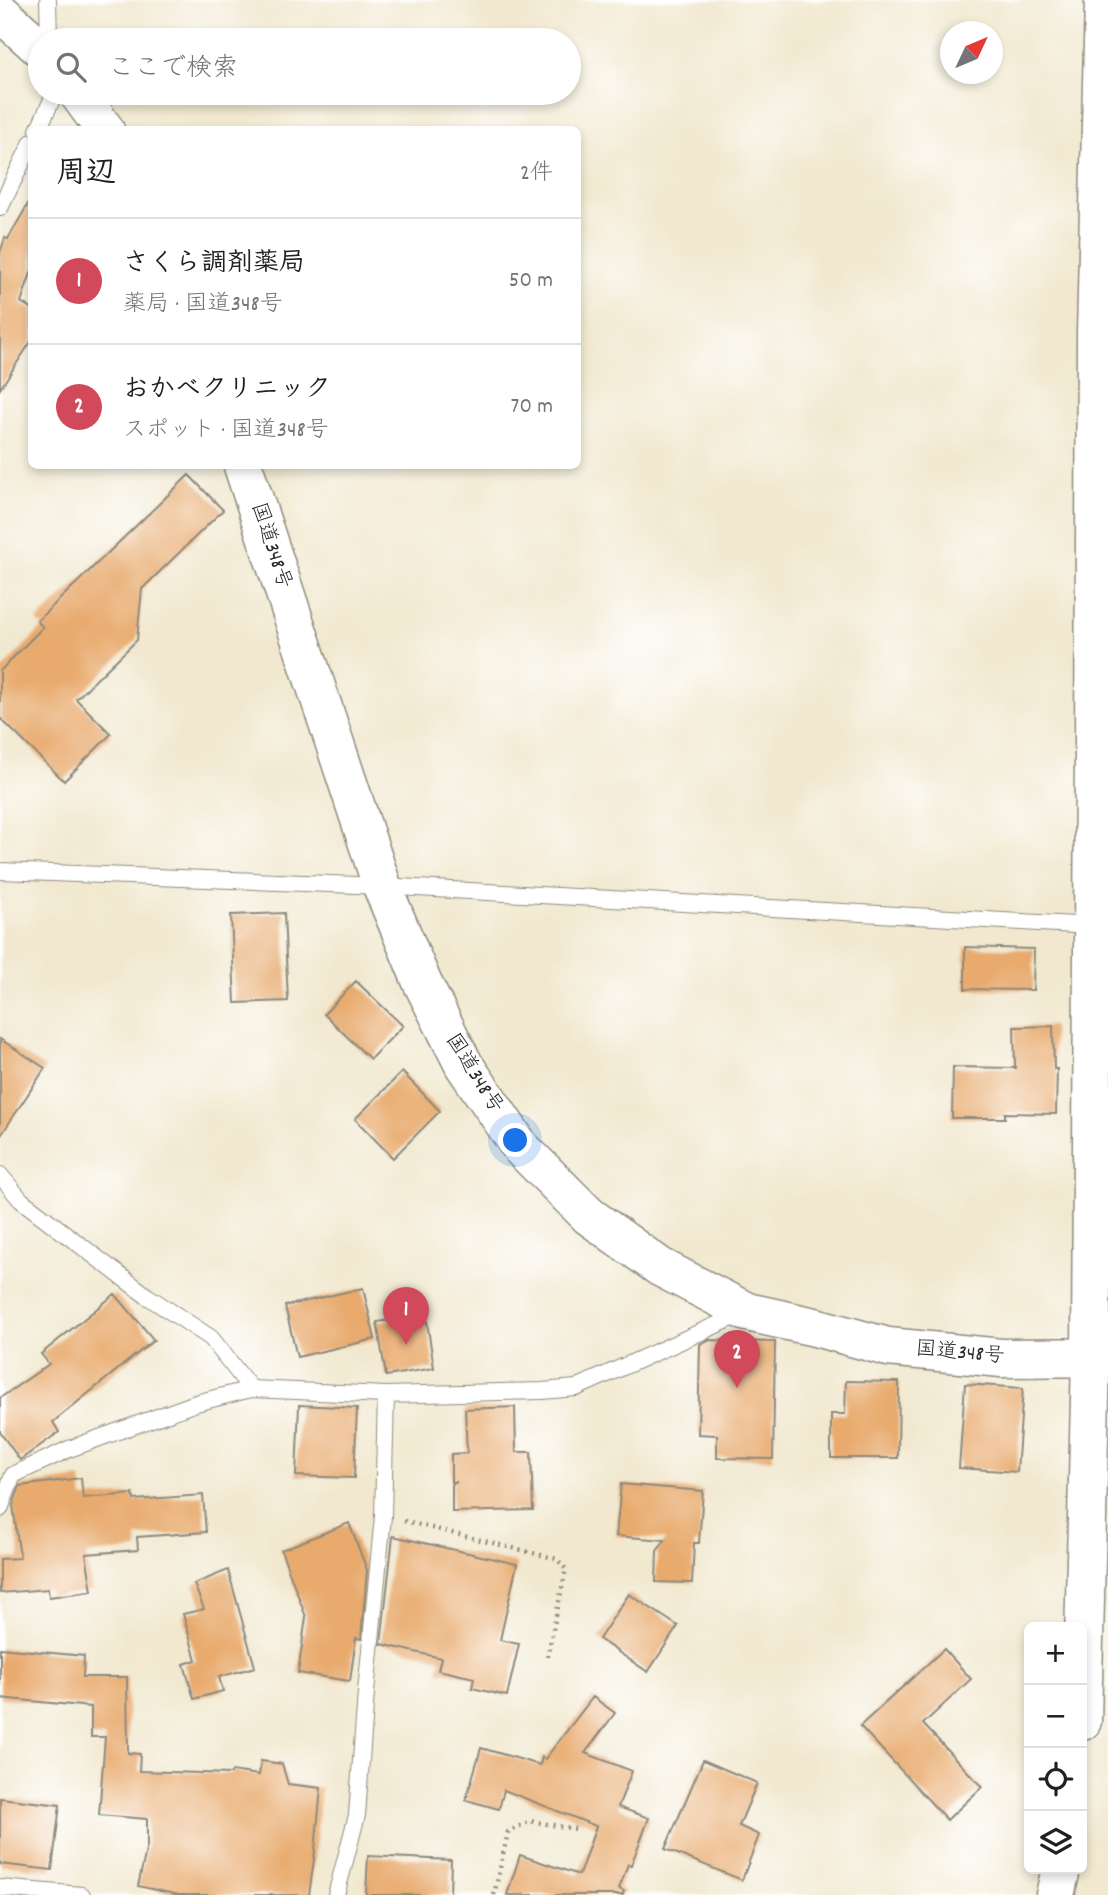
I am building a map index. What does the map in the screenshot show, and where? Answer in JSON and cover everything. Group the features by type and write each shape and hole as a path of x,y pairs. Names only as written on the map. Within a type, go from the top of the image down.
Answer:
{"highway":[{"path":"1084,1685 1100,1357 1093,926 1104,0"},
{"path":"0,12 28,37"},
{"path":"87,105 103,126"},
{"name":"国道348号","path":"244,469 382,886 422,982 464,1065 521,1148 589,1216 609,1231 660,1267 747,1312 888,1347 1002,1358 1100,1357"},
{"path":"1055,1895 1060,1874"}],"lane":[{"path":"48,0 48,28"},
{"path":"40,126 49,105"},
{"path":"0,208 28,150"},
{"path":"0,871 382,886 1093,926"},
{"path":"0,1175 21,1200 147,1296 211,1339 251,1389"},
{"path":"0,1509 13,1475 82,1445 196,1403 251,1389 386,1395 576,1388 747,1312"},
{"path":"337,1895 357,1815 383,1516 386,1395"},
{"path":"0,1888 82,1895"}],"path":[{"path":"383,1516 557,1559 566,1569 547,1658"},
{"path":"494,1895 508,1832 530,1821 576,1829"}],"building":[{"path":"28,204 28,282 21,302 28,306 28,346 0,389 0,253 5,238 8,239"},
{"path":"189,475 223,510 142,589 137,640 76,699 111,734 64,781 0,718 0,671 43,627 37,621"},
{"path":"284,913 288,1001 235,1003 231,915"},
{"path":"965,947 1034,949 1033,990 965,989"},
{"path":"356,981 403,1026 370,1059 324,1014"},
{"path":"1053,1026 1054,1069 1057,1069 1056,1114 1005,1113 1005,1118 952,1118 953,1067 1015,1068 1014,1027"},
{"path":"0,1039 45,1068 0,1137"},
{"path":"402,1072 440,1111 393,1158 355,1119"},
{"path":"363,1288 375,1339 297,1357 285,1306"},
{"path":"115,1294 154,1340 53,1422 59,1432 20,1460 0,1432 0,1398 49,1364 41,1354"},
{"path":"426,1315 434,1368 386,1376 377,1322"},
{"path":"708,1340 775,1342 773,1459 717,1458 717,1435 698,1434 700,1344"},
{"path":"846,1381 899,1382 898,1458 831,1458 831,1414 845,1414"},
{"path":"965,1384 1023,1388 1017,1472 959,1468"},
{"path":"299,1405 357,1408 354,1478 296,1476"},
{"path":"515,1407 516,1452 531,1452 533,1510 452,1512 452,1484 457,1482 451,1482 451,1454 467,1453 465,1409"},
{"path":"81,1478 83,1498 133,1494 134,1500 203,1495 206,1532 137,1537 138,1550 86,1554 92,1591 49,1597 48,1589 0,1593 0,1559 20,1558 13,1505 20,1486"},
{"path":"621,1484 703,1491 699,1543 694,1543 692,1583 656,1582 657,1551 665,1540 616,1536"},
{"path":"349,1523 367,1570 361,1639 356,1638 350,1681 298,1673 306,1617 281,1550"},
{"path":"393,1536 517,1564 500,1640 519,1644 507,1696 472,1688 474,1678 438,1670 441,1658 381,1644"},
{"path":"228,1570 255,1667 219,1677 223,1691 194,1699 184,1664 196,1660 183,1614 204,1609 194,1584"},
{"path":"629,1594 678,1626 648,1672 599,1639"},
{"path":"0,1648 84,1656 83,1677 127,1677 128,1753 140,1754 139,1771 231,1774 232,1771 259,1775 261,1761 282,1764 288,1784 321,1788 309,1895 179,1895 138,1886 147,1846 147,1819 99,1815 105,1737 91,1737 91,1707 0,1698"},
{"path":"944,1649 971,1679 923,1724 982,1787 947,1820 860,1726"},
{"path":"593,1697 615,1713 585,1753 632,1771 618,1807 649,1818 619,1889 624,1891 623,1895 507,1895 520,1855 579,1875 596,1826 504,1790 499,1809 466,1800 481,1748 540,1765 542,1757 545,1759"},
{"path":"703,1760 757,1783 739,1826 759,1835 742,1880 665,1849"},
{"path":"0,1798 60,1805 52,1870 0,1864"},
{"path":"368,1856 451,1860 450,1895 366,1895"}],"place":[{"name":"さくら調剤薬局","path":"406,1345"},
{"name":"おかべクリニック","path":"737,1388"}]}
